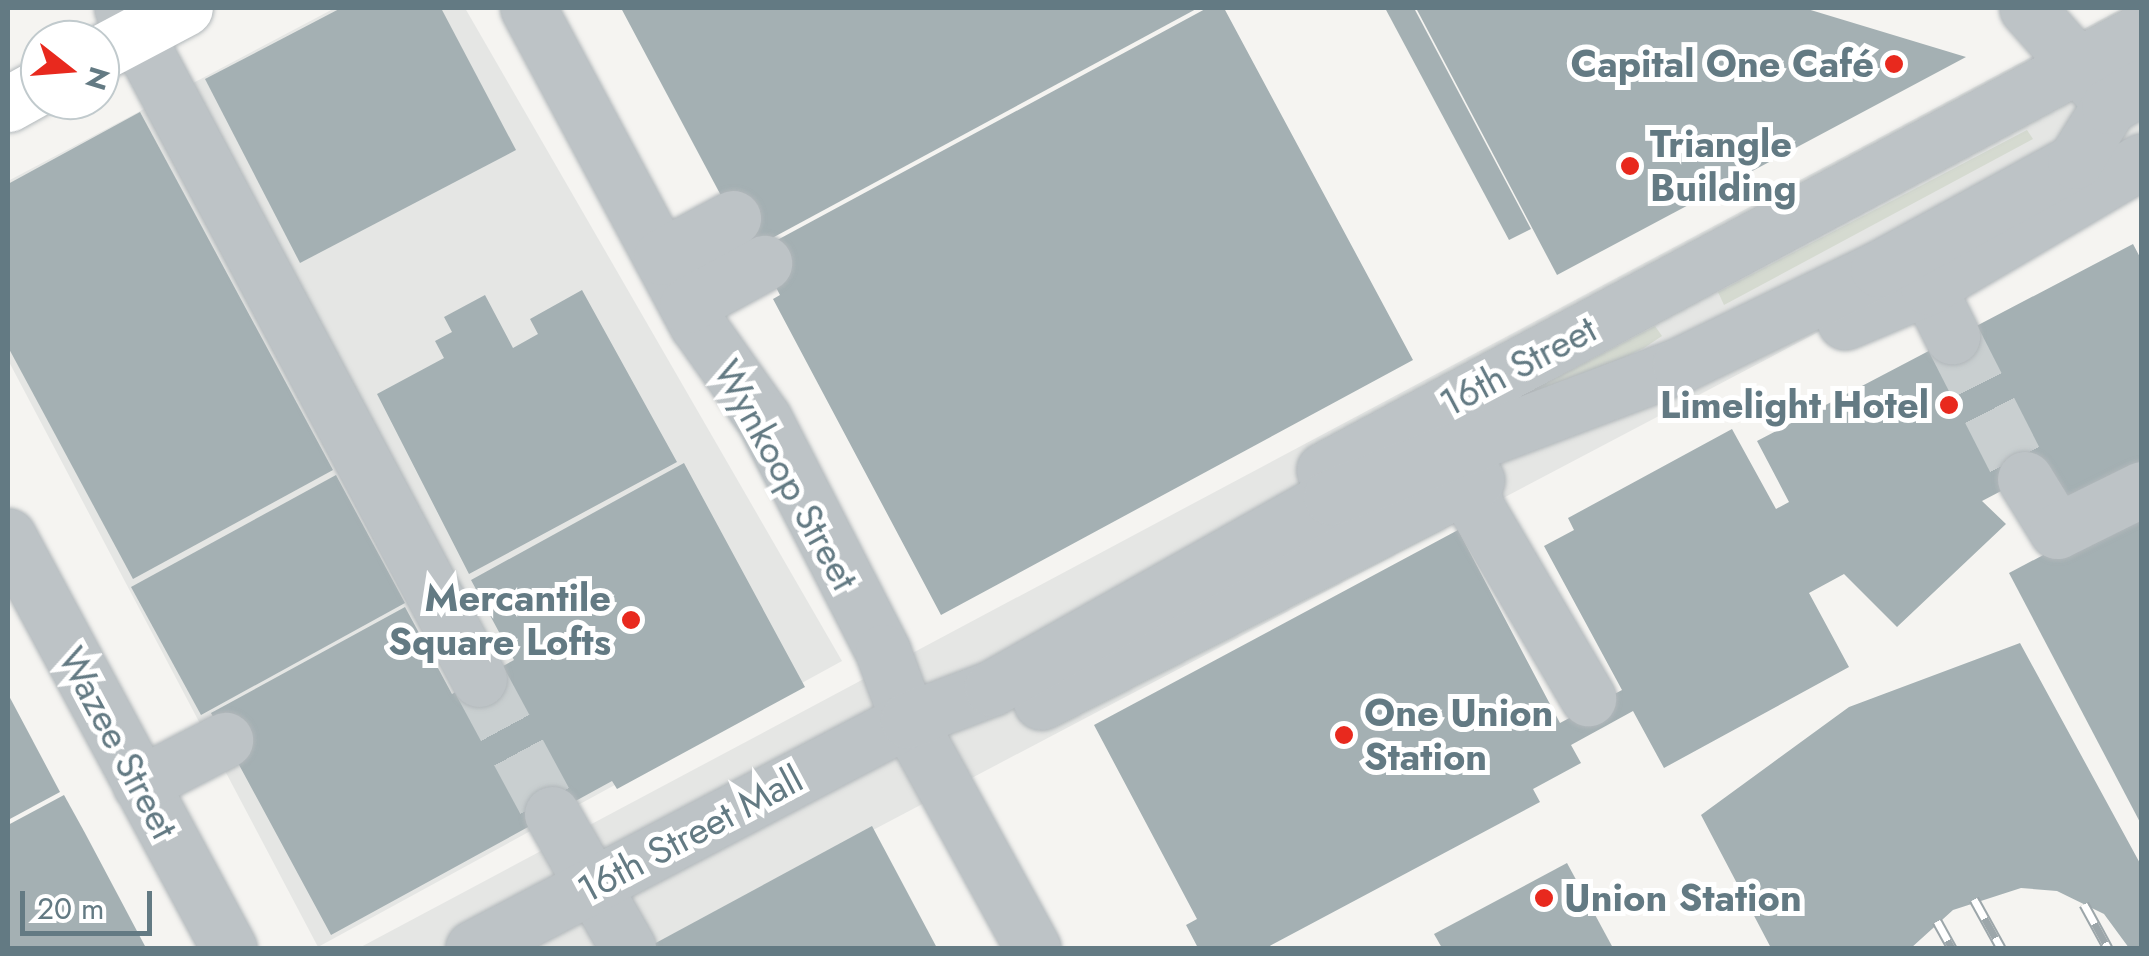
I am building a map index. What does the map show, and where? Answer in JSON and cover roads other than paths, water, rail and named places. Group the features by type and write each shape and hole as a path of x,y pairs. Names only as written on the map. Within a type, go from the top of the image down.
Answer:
{"main road":[{"path":"120,32 184,8"}],"street":[{"name":"Wynkoop Street","path":"528,8 692,314 764,419 883,652 908,720 1033,948"},
{"path":"2027,8 2078,60 2125,96 2142,159"},
{"path":"2135,8 2142,14"},
{"name":"16th Street","path":"908,720 975,658 2078,60 2142,31"},
{"path":"120,34 479,679"},
{"name":"16th Street","path":"1919,268 2075,161 2125,96"},
{"name":"16th Street","path":"908,720 1016,715 1461,468 1680,365 1919,268 2142,159"},
{"path":"662,257 733,218"},
{"path":"1919,268 1952,336"},
{"path":"692,314 769,272"},
{"path":"1461,468 1587,698"},
{"name":"16th Street","path":"908,720 992,688 1332,497 1461,468"},
{"path":"2025,479 2056,531 2142,489"},
{"name":"Wazee Street","path":"8,536 229,948"},
{"name":"16th Street Mall","path":"473,948 908,720"},
{"path":"140,784 226,740"},
{"path":"552,814 628,948"}],"tunnel":[{"path":"1952,336 2025,479"},
{"path":"479,679 552,814"}],"railway":[{"path":"1974,899 2001,948"},
{"path":"2084,904 2108,948"},
{"path":"1937,921 1952,948"}],"place":[{"name":"Capital One Café","path":"1894,64"},
{"name":"Triangle Building","path":"1630,166"},
{"name":"Limelight Hotel","path":"1949,405"},
{"name":"Mercantile Square Lofts","path":"631,620"},
{"name":"One Union Station","path":"1344,735"},
{"name":"Union Station","path":"1544,898"}]}
